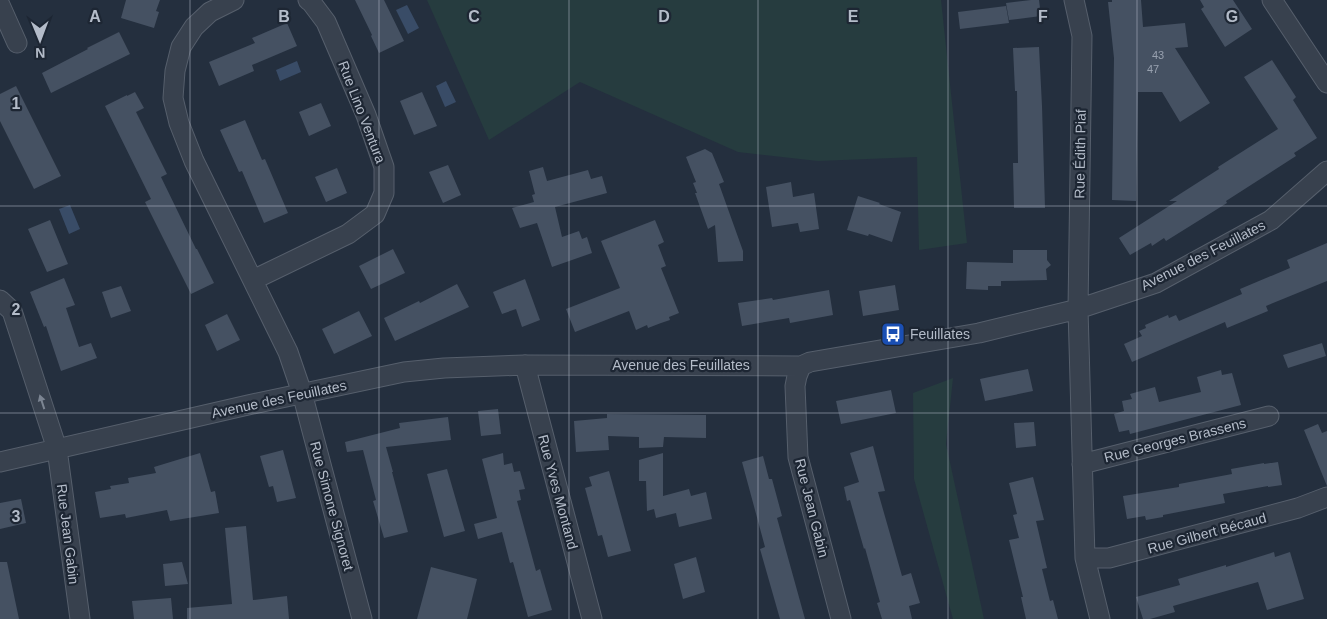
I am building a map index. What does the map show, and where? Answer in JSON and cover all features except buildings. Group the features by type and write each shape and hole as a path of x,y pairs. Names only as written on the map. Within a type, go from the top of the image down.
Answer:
{"street":[{"path":"234,0 210,12 194,28 181,47 175,71 173,98 179,122 194,161 288,352 302,393"},
{"name":"Rue Lino Ventura","path":"253,280 348,234 374,214 384,193 384,167 366,115 326,22 308,0"},
{"name":"Rue Édith Piaf","path":"1074,0 1082,36 1078,309"},
{"path":"1272,0 1327,84"},
{"path":"0,5 17,43"},
{"name":"Avenue des Feuillates","path":"0,462 302,393 404,372 444,368 525,365 801,366 810,362 979,333 1078,309 1156,283 1271,220 1327,171"},
{"name":"Rue Jean Gabin","path":"0,300 12,311 57,449 80,619"},
{"path":"1078,309 1084,558 1100,619"},
{"name":"Rue Yves Montand","path":"525,365 592,619"},
{"name":"Rue Jean Gabin","path":"801,366 795,386 798,457 841,619"},
{"name":"Rue Simone Signoret","path":"302,393 362,619"},
{"name":"Rue Georges Brassens","path":"1082,464 1269,416"},
{"name":"Rue Gilbert Bécaud","path":"1084,558 1109,558 1298,508 1327,497"}],"green space":[{"path":"427,0 941,0 967,243 919,250 917,157 818,161 738,152 580,82 489,140"},
{"path":"953,378 946,444 984,619 953,619 914,479 913,393"}],"water":[{"path":"407,5 419,28 408,34 396,10"},
{"path":"297,61 301,72 280,81 276,70"},
{"path":"446,81 456,102 445,107 436,86"},
{"path":"70,205 80,229 69,234 59,209"}],"place":[{"name":"Feuillates","path":"893,334"}]}
